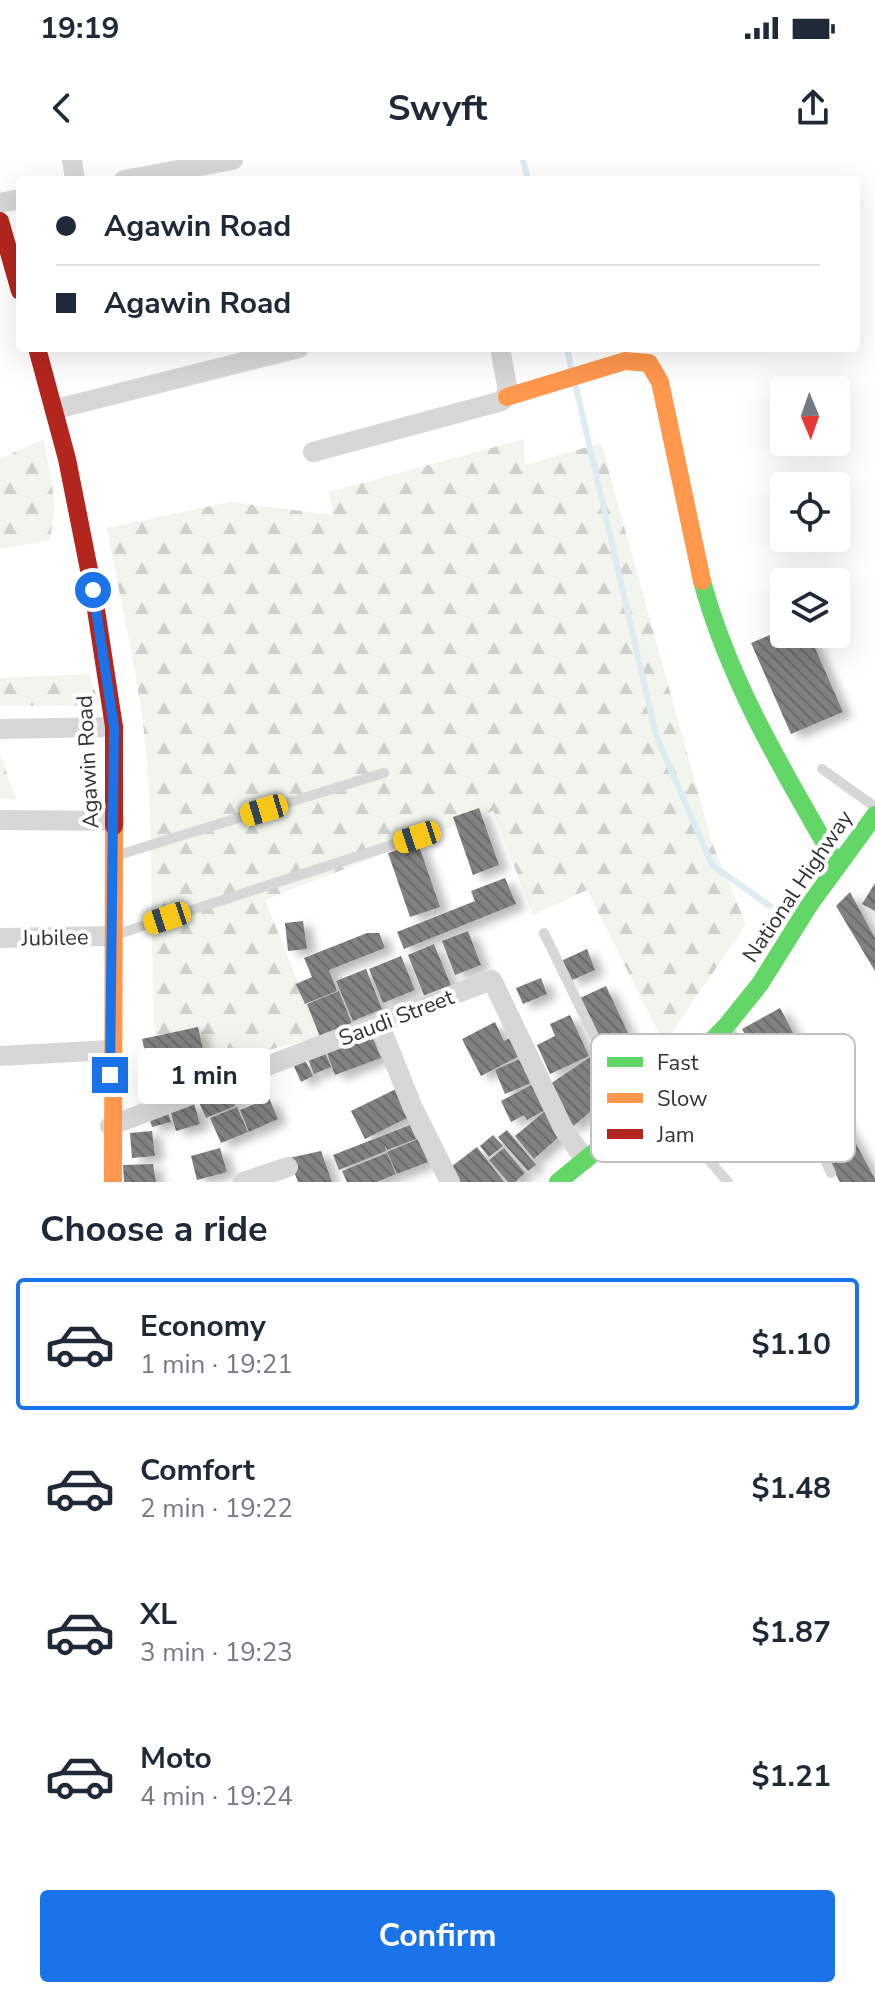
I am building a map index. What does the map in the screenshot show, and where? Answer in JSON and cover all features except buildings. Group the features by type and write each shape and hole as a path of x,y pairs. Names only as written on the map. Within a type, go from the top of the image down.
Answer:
{"street":[{"path":"146,176 233,160"},
{"path":"0,221 16,277"},
{"name":"Agawin Road","path":"38,352 56,409 93,590 114,727 110,1050 113,1182"},
{"path":"56,409 283,352"},
{"path":"501,352 507,397"},
{"path":"313,452 502,401 625,361 649,363 660,382 687,518 724,649 777,757 838,866"},
{"path":"0,729 114,727"},
{"name":"National Highway","path":"718,1034 760,984 810,904 875,815"},
{"path":"0,820 115,821"},
{"name":"Jubilee","path":"0,938 111,936"},
{"name":"Saudi Street","path":"110,1126 492,980 563,1128 585,1160"},
{"path":"379,1023 412,1106 450,1182"},
{"path":"0,1056 110,1050"},
{"name":"National Highway","path":"558,1182 591,1155"},
{"path":"243,1182 288,1167"}],"lane":[{"path":"822,769 875,807"},
{"path":"113,857 384,773"},
{"path":"111,936 417,837"},
{"path":"544,933 593,1034"},
{"path":"727,1025 733,1034"},
{"path":"710,1162 728,1182"},
{"path":"826,1162 831,1173"}],"green space":[{"path":"44,439 55,504 50,540 0,549 0,459"},
{"path":"524,439 525,465 601,443 712,843 746,924 671,1034 659,1034 587,890 533,915 493,811 265,900 320,1037 248,1055 156,1049 146,750 134,666 107,528 230,502 333,515 329,492"},
{"path":"89,674 100,705 0,706 0,678"},
{"path":"0,754 16,800 0,798"}],"waterway":[{"path":"523,160 527,176"},
{"path":"568,352 571,368"},
{"path":"575,383 656,735 712,865 770,906"}],"traffic: fast":[{"path":"702,581 743,692 779,763 838,866"},
{"path":"718,1034 760,984 810,904 875,815"},
{"path":"558,1182 591,1155"}],"traffic: slow":[{"path":"507,397 625,361 649,363 660,382 702,581"},
{"path":"113,1182 114,826"}],"traffic: jam":[{"path":"0,221 16,277"},
{"path":"38,352 67,459 93,590 114,727 114,826"}],"route":[{"path":"93,590 114,727 110,1075"}]}
